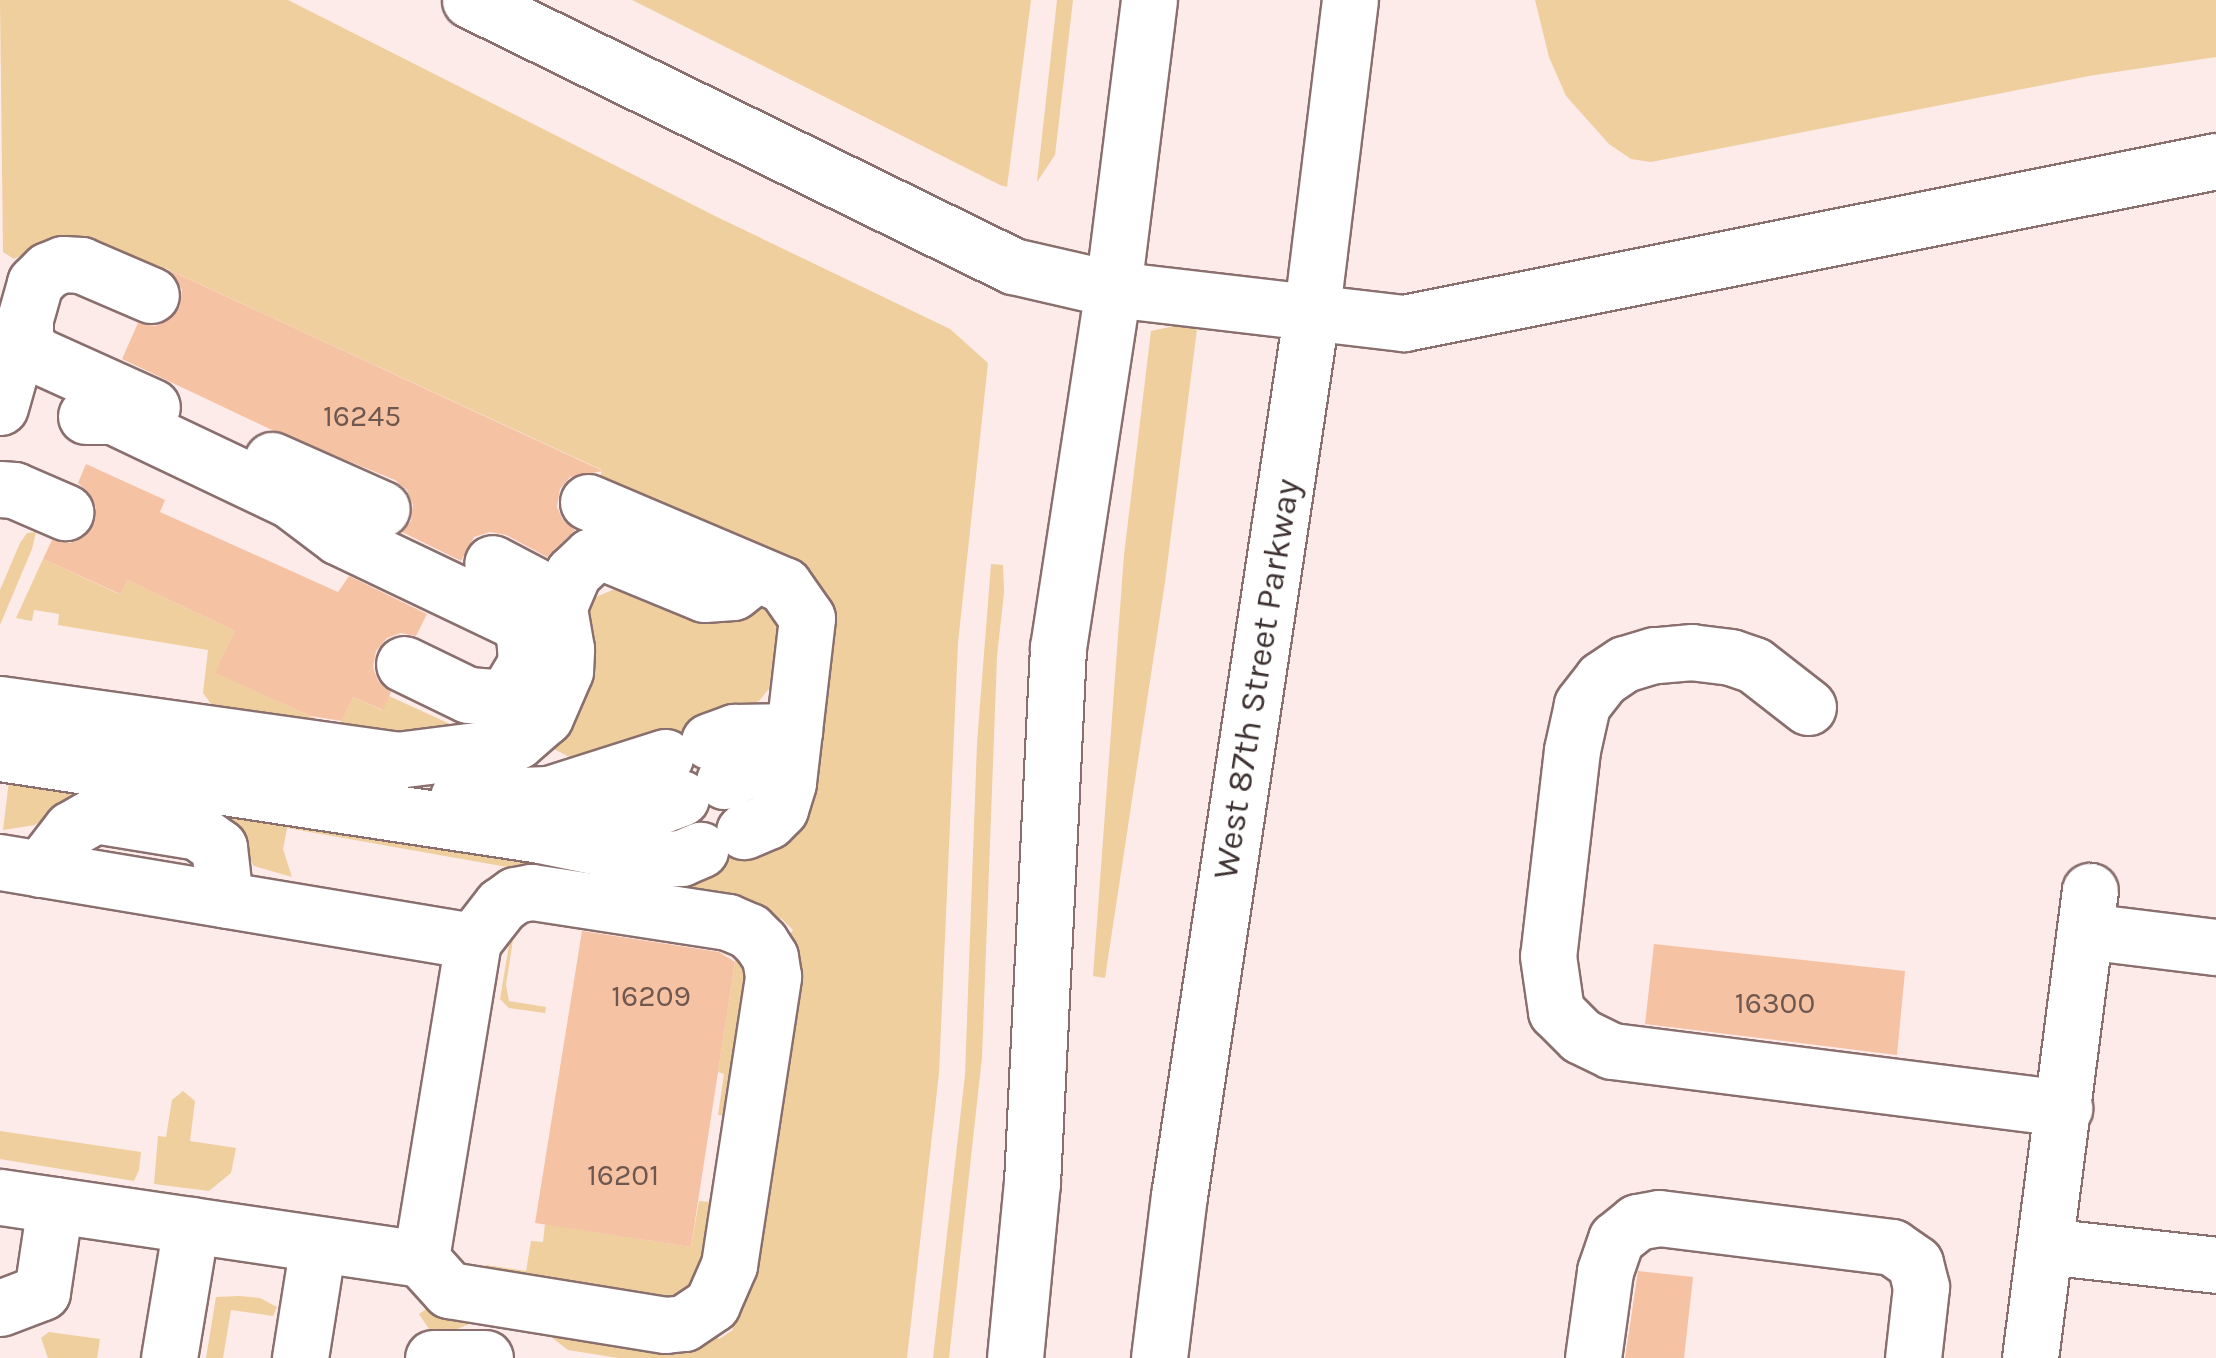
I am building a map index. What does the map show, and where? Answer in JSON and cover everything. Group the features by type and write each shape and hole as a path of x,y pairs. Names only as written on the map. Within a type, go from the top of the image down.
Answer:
{"main road":[{"path":"470,0 980,254 1040,276 1113,289 1312,309 1404,323 2216,160"},
{"path":"1016,1358 1032,1184 1058,648 1113,289 1149,0"},
{"name":"West 87th Street Parkway","path":"1160,1358 1182,1176 1312,309 1350,0"},
{"path":"151,295 80,266 64,264 48,270 35,283 4,392 86,416 100,443 282,528 360,523"},
{"path":"25,320 25,342 37,356 360,523 515,620 524,634 526,662 504,698 468,694 404,664"},
{"path":"0,489 14,490 65,512"},
{"path":"0,753 540,836 666,860 768,820 780,808 794,731 807,618 784,585 588,502"},
{"path":"0,704 372,758 449,757 516,741 544,716 565,671 560,604 573,573 591,556 605,553 704,594 733,592 756,574"},
{"path":"492,563 548,588 560,604"},
{"path":"1808,706 1754,666 1731,656 1654,654 1624,664 1602,679 1582,705 1572,750 1548,956 1556,1011 1581,1036 1612,1051 2064,1108"},
{"path":"540,836 606,826 695,769 734,732 794,731"},
{"path":"0,732 459,797 548,794 695,769"},
{"path":"20,865 473,941"},
{"path":"0,1197 421,1260 449,1290 665,1325 684,1323 712,1304 729,1265 772,976 770,957 761,943 749,931 728,922 531,892 515,895 501,905 473,941 421,1260"},
{"path":"2030,1358 2088,911 2216,947"},
{"path":"0,1308 42,1292 54,1206"},
{"path":"1594,1358 1605,1271 1616,1239 1637,1222 1658,1218 1892,1247 1915,1262 1921,1288 1914,1358"},
{"path":"169,1358 191,1225"},
{"path":"316,1356 318,1244"},
{"path":"2045,1246 2216,1265"},
{"path":"433,1358 484,1358"}],"shaded area":[{"path":"0,0 288,0 717,217 950,329 988,363 958,643 939,1073 907,1358 618,1358 568,1350 546,1333 507,1326 471,1323 451,1332 431,1332 419,1314 435,1303 712,1330 719,1339 733,1330 726,1319 787,938 793,930 781,918 773,926 513,878 507,867 287,828 283,849 292,877 254,866 233,835 71,801 35,825 3,830 10,773 689,870 780,836 826,639 599,480 602,470 165,268 160,276 43,245 14,259 3,252"},
{"path":"632,0 1031,0 1007,187 1000,185"},
{"path":"1057,0 1073,0 1055,155 1037,182"},
{"path":"1535,0 2216,0 2216,57 2089,76 1651,162 1631,159 1609,144 1566,96 1549,57"},
{"path":"1198,321 1165,582 1105,978 1093,976 1124,555 1151,331"},
{"path":"36,532 0,625 0,590 20,543 27,533"},
{"path":"43,559 119,594 127,580 235,631 216,673 338,729 353,697 382,710 389,696 450,724 457,731 426,741 389,742 219,715 203,693 208,650 58,625 59,614 34,610 32,621 16,618"},
{"path":"991,564 1003,565 1004,593 997,656 982,1057 949,1358 933,1358 965,1075 977,743"},
{"path":"622,586 767,606 779,618 775,681 759,701 627,752 583,764 548,746 585,613 596,597"},
{"path":"518,918 583,925 582,928 521,921 514,933 506,985 509,1001 546,1007 545,1013 509,1008 500,999 512,927"},
{"path":"737,949 747,953 734,1117 718,1115 724,1074 718,1072"},
{"path":"183,1091 195,1101 190,1141 236,1148 231,1173 209,1191 154,1184 158,1136 166,1137 172,1100"},
{"path":"0,1131 141,1152 139,1170 134,1181 0,1159"},
{"path":"699,1201 720,1203 710,1266 683,1300 471,1276 486,1265 526,1271 531,1241 543,1242 545,1224 691,1247"},
{"path":"216,1297 260,1298 277,1307 273,1316 231,1310 223,1358 206,1358"},
{"path":"49,1332 100,1339 97,1358 48,1358 41,1338"}],"building":[{"path":"169,270 603,471 570,477 560,489 557,507 563,520 575,530 547,557 506,535 490,532 474,537 461,561 402,532 411,521 413,505 407,490 395,480 270,429 122,359 138,323 156,326 170,319 179,308 182,290"},
{"path":"86,464 165,500 160,512 338,592 349,576 427,614 416,636 401,633 387,638 376,651 373,667 378,681 391,692 383,710 353,697 342,721 310,716 215,673 235,631 127,580 120,594 43,559 52,540 70,543 83,538 93,525 96,507 78,483"},
{"path":"582,931 719,952 735,962 691,1247 535,1223"},
{"path":"1654,944 1905,971 1897,1055 1645,1024"},
{"path":"1638,1271 1693,1277 1684,1358 1625,1358"}]}
